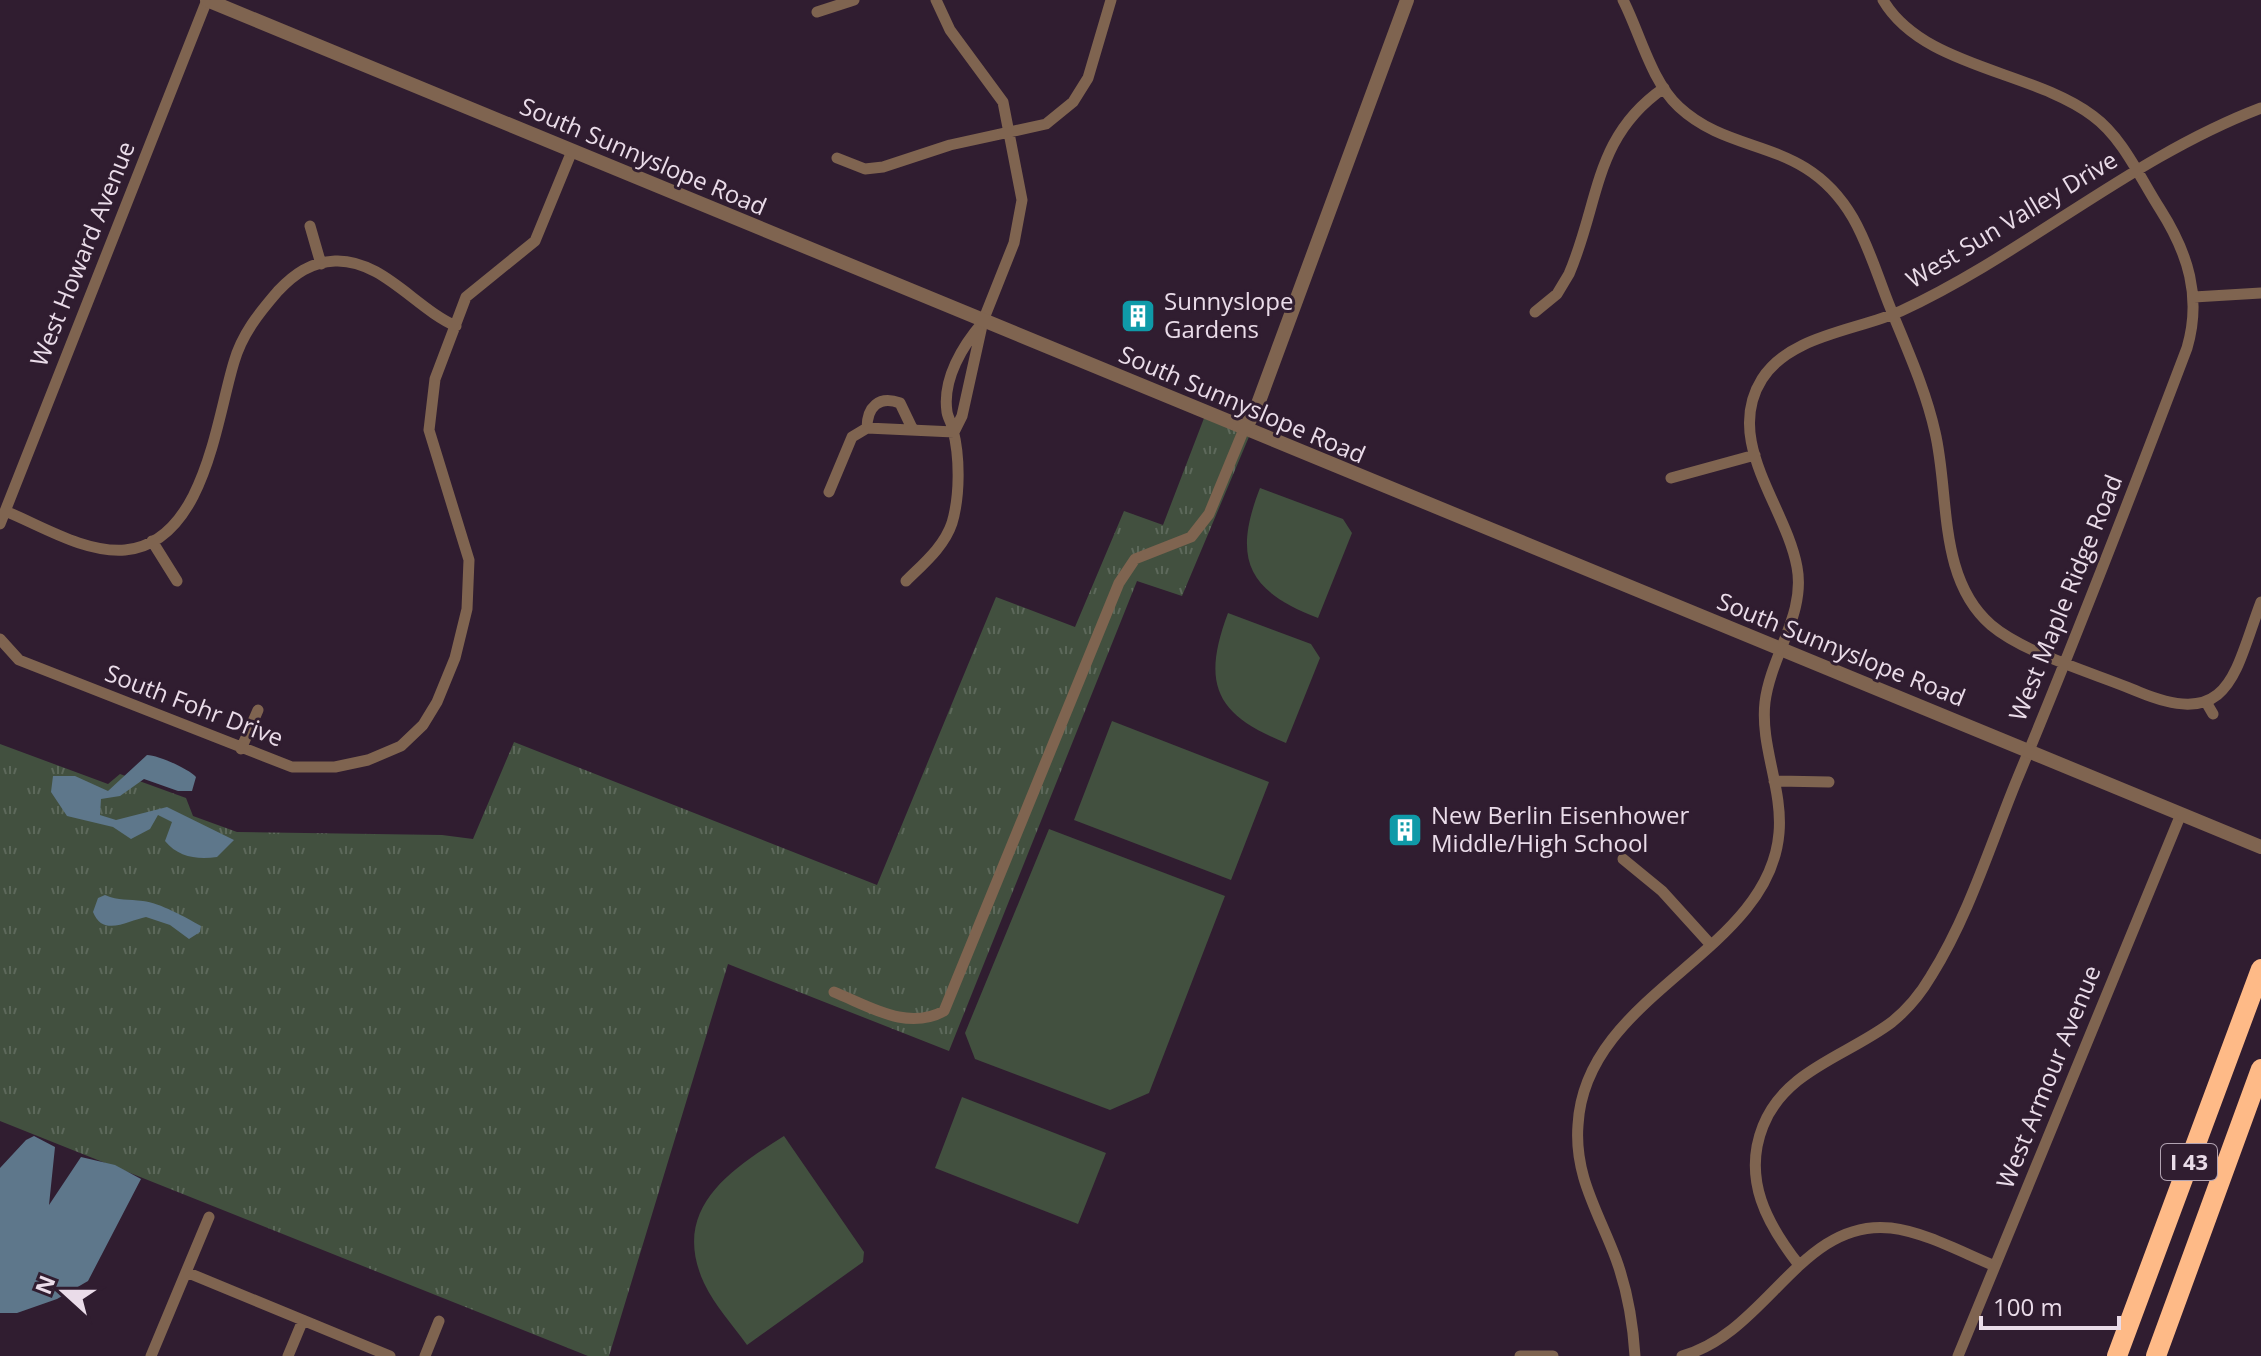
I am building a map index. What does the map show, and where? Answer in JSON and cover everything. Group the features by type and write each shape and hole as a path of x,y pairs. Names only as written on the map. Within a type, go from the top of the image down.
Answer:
{"highway":[{"name":"I 43","path":"2117,1356 2261,969"},
{"name":"I 43","path":"2156,1356 2261,1069"}],"street":[{"name":"South Sunnyslope Road","path":"207,0 2261,847"},
{"name":"West Howard Avenue","path":"0,524 207,0"},
{"path":"817,12 854,0"},
{"path":"936,0 950,30 999,96 1011,134 1021,186 1021,212 1008,263 983,321 962,416 954,432"},
{"path":"837,158 873,169 950,145 1034,129 1056,118 1082,90 1097,58 1111,0"},
{"path":"834,992 908,1021 929,1019 944,1011 1119,583 1135,559 1191,537 1209,514 1244,429 1255,412 1407,0"},
{"path":"1623,0 1664,88 1695,119 1784,155 1830,188 1860,232 1935,432 1952,552 1960,582 1970,600 1991,625 2018,642 2173,705 2206,702 2224,689 2235,672 2261,602"},
{"name":"West Maple Ridge Road","path":"1799,1265 1771,1227 1758,1194 1757,1150 1763,1126 1772,1107 1795,1081 1892,1022 1920,993 1945,952 2066,662 2187,348 2194,317 2194,297 2182,248 2112,134 2092,115 2066,99 1926,42 1902,26 1883,0"},
{"path":"1535,312 1557,294 1569,274 1613,141 1630,115 1664,88"},
{"name":"West Sun Valley Drive","path":"1635,1356 1621,1273 1581,1175 1577,1124 1592,1071 1619,1029 1711,945 1751,900 1774,856 1779,819 1765,714 1770,675 1797,604 1798,576 1793,552 1755,455 1750,434 1750,409 1755,392 1770,368 1802,345 1893,314 1952,286 2202,133 2261,108"},
{"path":"5,511 81,543 106,549 128,550 152,541 187,510 220,422 234,360 253,320 305,267 337,261 374,271 431,315 456,326 466,297 535,241 572,151"},
{"path":"310,226 321,264"},
{"path":"2194,297 2261,293"},
{"path":"906,581 938,548 951,524 957,491 954,432 947,410 951,377 962,345 983,321"},
{"name":"South Fohr Drive","path":"0,639 19,660 292,767 335,767 368,760 401,746 423,725 437,702 455,658 467,609 469,560 429,430 435,379 456,326"},
{"path":"867,428 872,406 880,400 891,400 900,403 912,428"},
{"path":"829,492 852,437 867,428 954,432"},
{"path":"1671,478 1755,455"},
{"path":"152,541 177,581"},
{"path":"2206,702 2213,714"},
{"path":"241,749 258,710"},
{"path":"1774,781 1829,782"},
{"name":"West Armour Avenue","path":"1958,1356 2181,814"},
{"path":"1623,859 1662,891 1711,945"},
{"path":"151,1356 209,1217"},
{"path":"1682,1356 1700,1350 1738,1328 1799,1265 1819,1247 1837,1237 1879,1227 1904,1231 1995,1266"},
{"path":"186,1272 390,1356"},
{"path":"288,1356 303,1320"},
{"path":"425,1356 439,1321"},
{"path":"1520,1356 1553,1356"}],"green space":[{"path":"1206,413 1251,432 1182,596 1137,581 949,1051 728,964 609,1356 588,1356 0,1121 0,744 108,784 120,774 186,798 193,816 237,832 442,835 473,839 514,742 877,885 996,597 1075,627 1124,511 1163,525"},
{"path":"1260,488 1343,519 1352,533 1318,618 1275,596 1252,570 1247,535"},
{"path":"1228,613 1311,644 1320,658 1286,743 1244,721 1230,709 1221,694 1216,678 1216,660"},
{"path":"1112,721 1269,782 1231,880 1074,820"},
{"path":"1049,829 1225,896 1149,1093 1110,1110 975,1059 965,1033"},
{"path":"962,1097 1106,1153 1078,1224 935,1168"},
{"path":"784,1136 864,1252 863,1262 747,1345 704,1283 695,1257 695,1234 700,1213 711,1194 744,1163"}],"water":[{"path":"147,755 165,760 196,777 192,791 178,791 144,779 120,796 101,799 100,815 116,820 167,807 234,840 217,857 195,857 176,851 165,841 172,822 158,815 150,829 131,839 113,827 67,816 51,792 53,776 75,776 108,791"},
{"path":"105,895 165,907 201,926 200,932 189,939 170,925 146,917 117,925 103,924 93,912 98,898"},
{"path":"34,1136 55,1147 49,1205 81,1157 115,1165 141,1179 88,1281 57,1299 17,1313 0,1313 0,1168 26,1140"}],"place":[{"name":"Sunnyslope Gardens","path":"1138,316"},
{"name":"New Berlin Eisenhower Middle/High School","path":"1405,830"}]}
